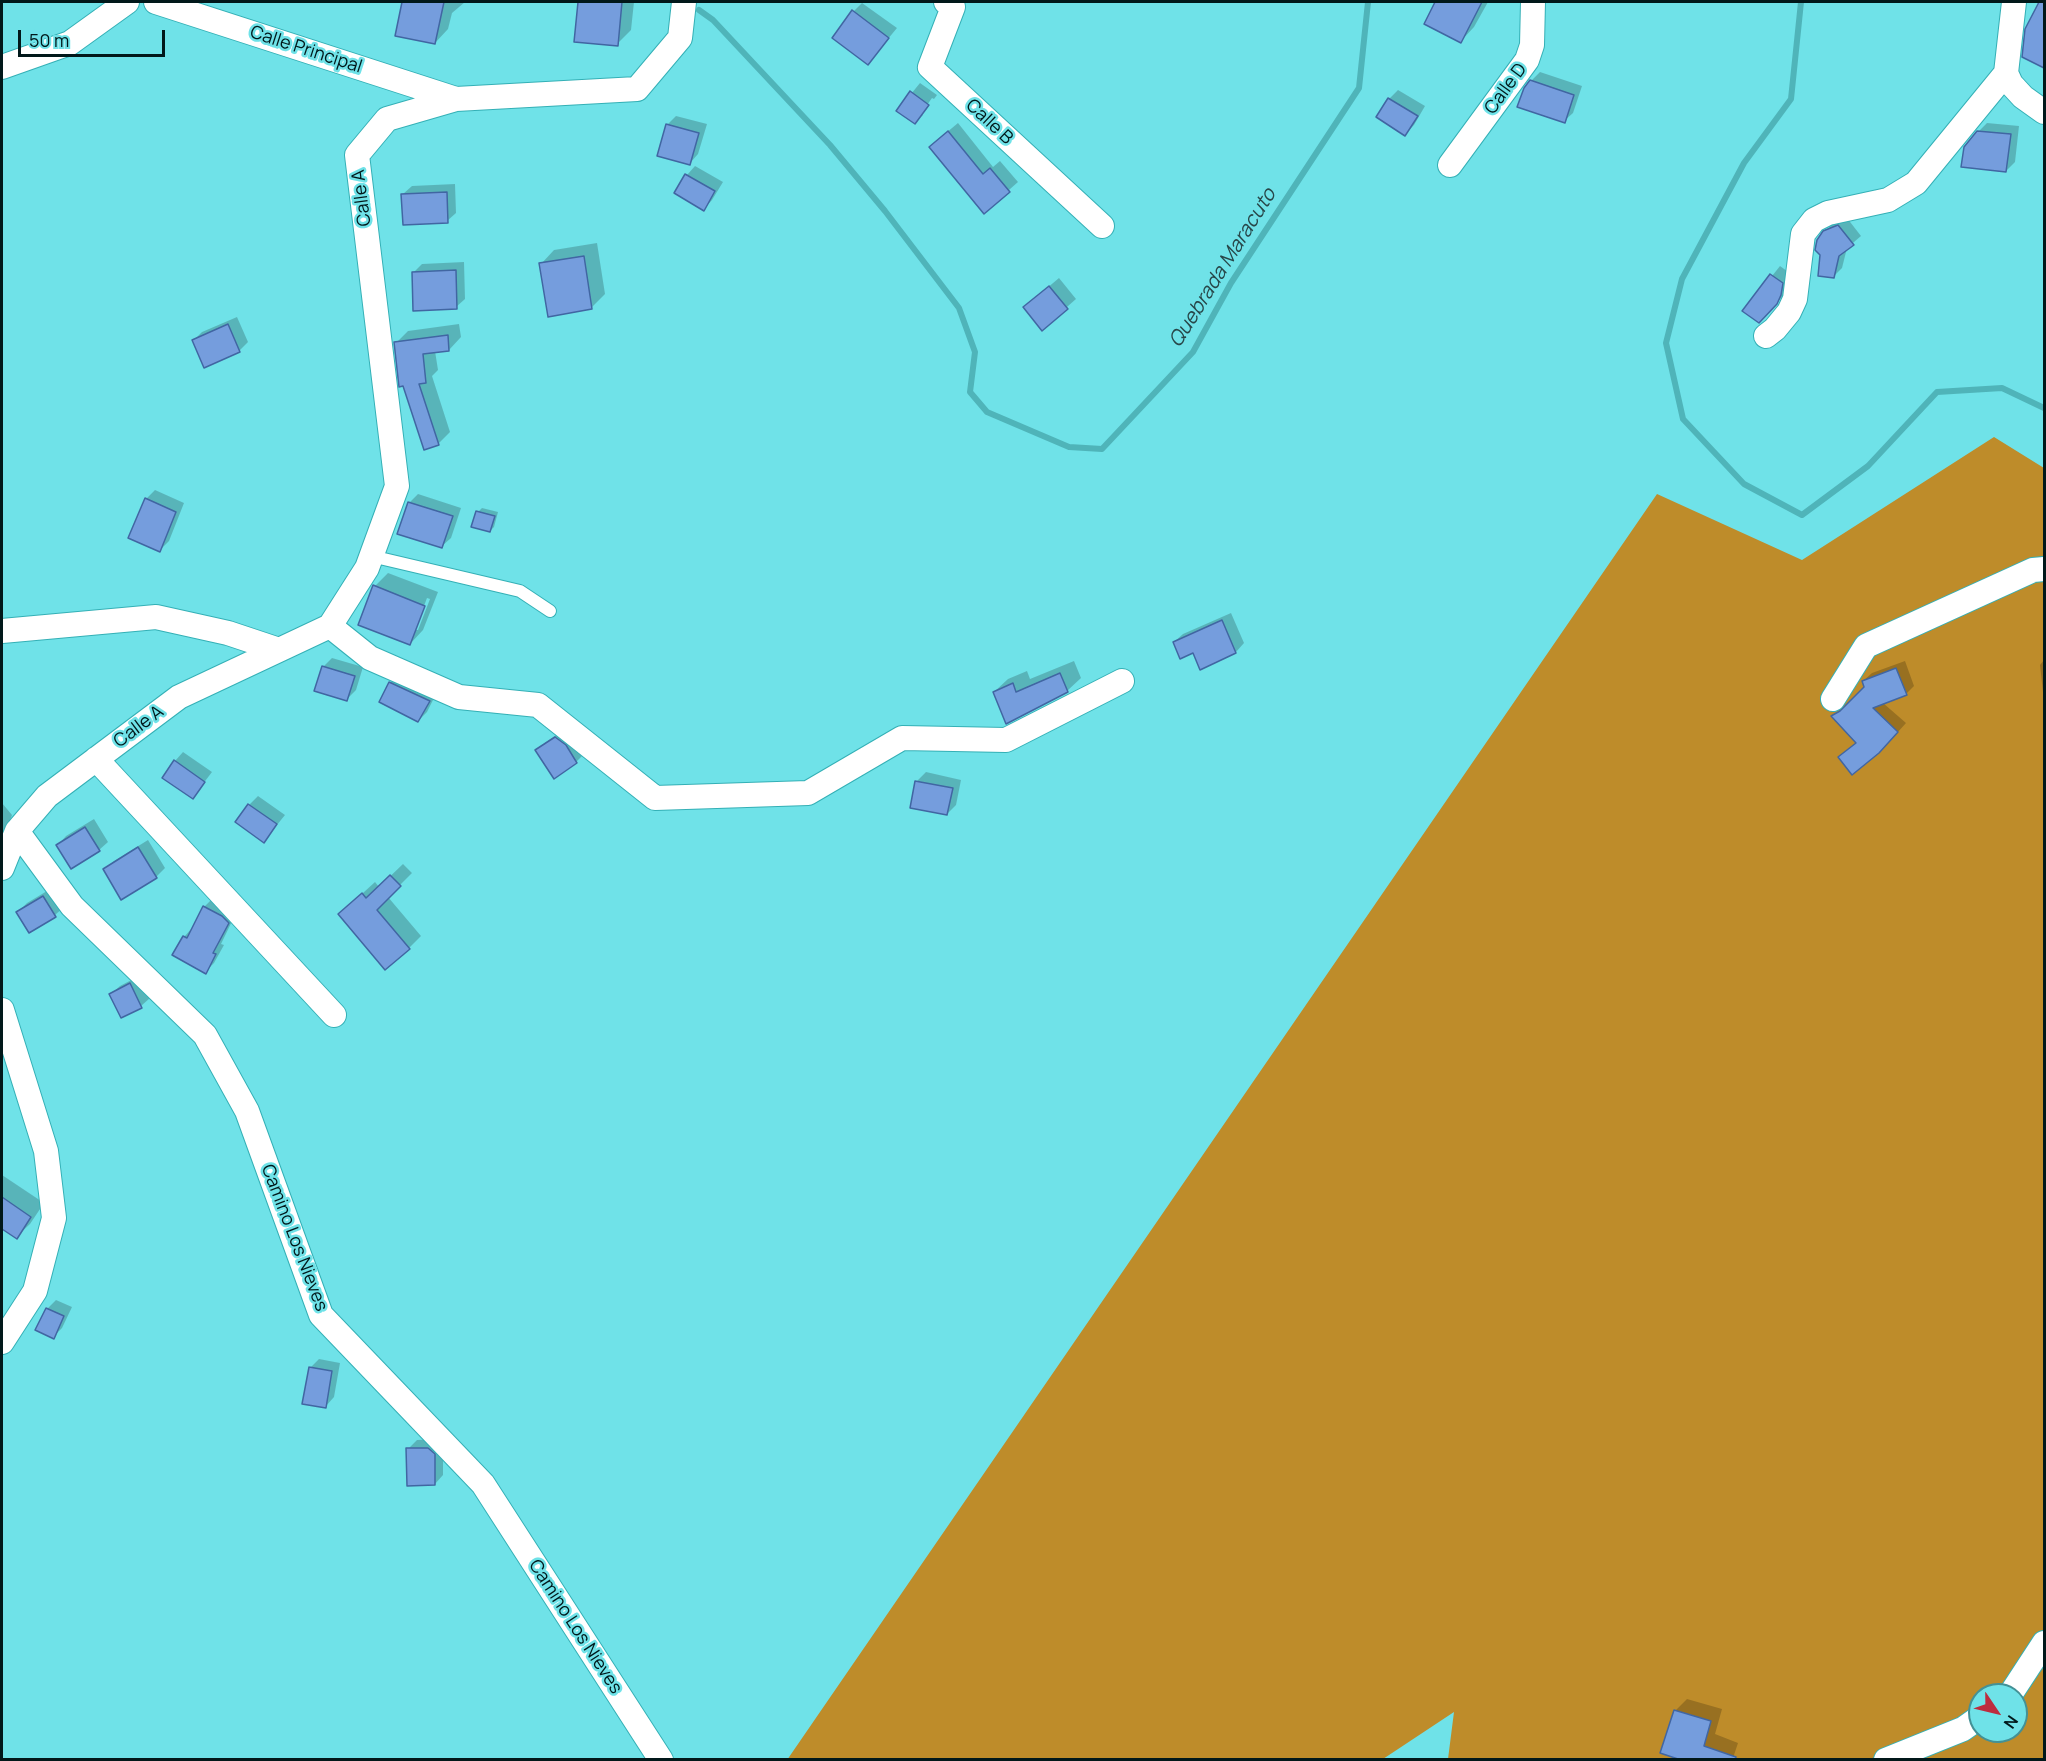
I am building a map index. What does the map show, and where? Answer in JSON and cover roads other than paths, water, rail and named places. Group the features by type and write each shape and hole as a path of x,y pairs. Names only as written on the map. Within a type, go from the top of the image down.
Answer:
{"street":[{"path":"2,67 70,43 127,2"},
{"name":"Calle Principal","path":"156,2 456,99"},
{"name":"Calle A","path":"2,868 17,831 47,796 179,696 330,626 367,568 397,486 357,155 387,119 456,99 637,89 680,38 684,2"},
{"name":"Calle D","path":"1450,165 1527,60 1532,45 1533,2"},
{"path":"2014,2 2006,73 2011,84 2023,97 2044,112"},
{"name":"Calle B","path":"951,3 930,67 1102,226"},
{"path":"1766,336 1789,312 1796,299 1803,234 1814,220 1828,213 1888,200 1917,183 2006,73"},
{"path":"1833,699 1866,646 2033,570 2044,569"},
{"path":"2,631 156,617 228,633 279,650"},
{"path":"330,626 370,658 459,697 538,705 655,798 808,793 902,738 1006,740 1122,681"},
{"path":"96,759 334,1015"},
{"name":"Camino Los Nieves","path":"17,831 72,906 205,1035 247,1111 321,1315 483,1484 661,1760"},
{"path":"2,1010 46,1151 54,1218 35,1291 2,1342"},
{"path":"2018,1683 2044,1643"},
{"path":"1886,1760 1968,1726"}],"lane":[{"path":"371,556 520,591 550,610"}],"waterway":[{"name":"Quebrada Maracuto","path":"699,10 713,20 830,145 885,211 959,308 975,352 970,392 987,412 1069,447 1102,449 1193,352 1231,283 1359,88 1368,2"},
{"name":"Quebrada Maracuto","path":"1801,2 1791,99 1744,163 1682,279 1666,343 1683,419 1744,484 1802,515 1868,466 1937,392 2002,388 2044,408"}]}
